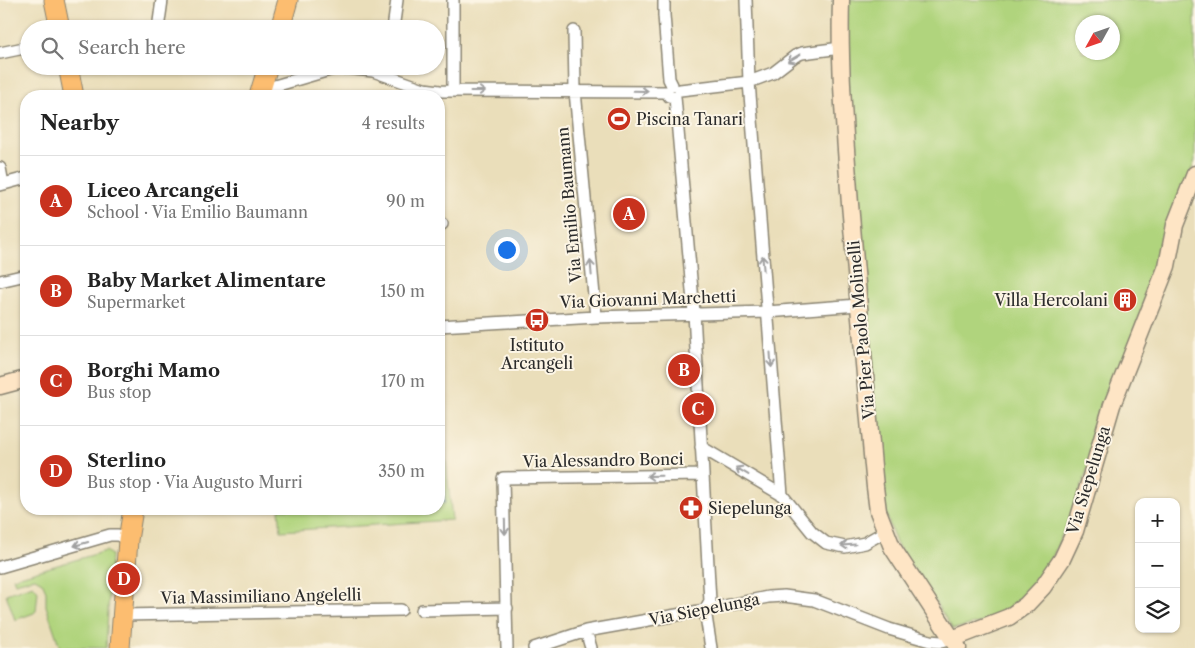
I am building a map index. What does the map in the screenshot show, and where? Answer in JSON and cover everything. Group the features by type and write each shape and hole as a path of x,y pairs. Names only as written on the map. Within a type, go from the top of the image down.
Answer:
{"main road":[{"path":"54,0 58,20"},
{"path":"282,20 288,0"},
{"path":"70,75 73,90"},
{"path":"261,90 265,75"},
{"path":"120,648 131,515"}],"street":[{"path":"159,20 162,0"},
{"path":"394,20 397,0"},
{"path":"453,0 453,91"},
{"path":"664,0 669,79 673,91 694,313 710,601 704,610 711,648"},
{"path":"746,0 749,82 782,495"},
{"name":"Via Pier Paolo Molinelli","path":"841,0 844,125 858,306 878,511 892,547 955,644"},
{"name":"Via Emilio Baumann","path":"574,32 575,91 596,317"},
{"path":"445,90 673,91 749,82 773,73 795,56 802,53 841,48"},
{"path":"0,53 20,49"},
{"path":"269,90 317,75"},
{"path":"397,75 424,89 438,90"},
{"path":"0,168 2,184 20,180"},
{"name":"Via Siepelunga","path":"534,648 586,631 768,597 784,596 823,603 889,629 930,641 955,644 1009,617 1026,605 1044,587 1062,559 1075,531 1112,405 1167,266 1175,225 1195,174"},
{"path":"0,281 20,276"},
{"name":"Via Giovanni Marchetti","path":"445,326 596,317 768,312 858,306"},
{"path":"0,386 20,381"},
{"path":"702,447 782,495 812,532 826,543 845,547 865,543 886,531"},
{"name":"Via Alessandro Bonci","path":"506,608 503,478 702,475"},
{"path":"0,567 110,535 118,535 128,540"},
{"path":"422,610 506,608 507,648"},
{"name":"Via Massimiliano Angelelli","path":"122,615 400,610"},
{"path":"586,631 591,648"}],"green space":[{"path":"842,0 1195,0 1195,161 1179,202 1156,282 1147,282 1147,294 1078,497 1047,570 1032,595 983,622 953,629 896,543 883,506 843,56"},
{"path":"445,449 452,520 281,531 280,515 445,515"},
{"path":"106,551 111,555 106,648 60,648 46,606 46,591 42,582 35,578 15,583 13,578"},
{"path":"33,585 38,591 36,611 15,620 6,594"}],"place":[{"name":"Piscina Tanari","path":"619,119"},
{"name":"Liceo Arcangeli","path":"629,214"},
{"name":"Villa Hercolani","path":"1125,300"},
{"name":"Istituto Arcangeli","path":"537,320"},
{"name":"Baby Market Alimentare","path":"684,370"},
{"name":"Borghi Mamo","path":"698,409"},
{"name":"Siepelunga","path":"691,508"},
{"name":"Sterlino","path":"124,579"}]}
